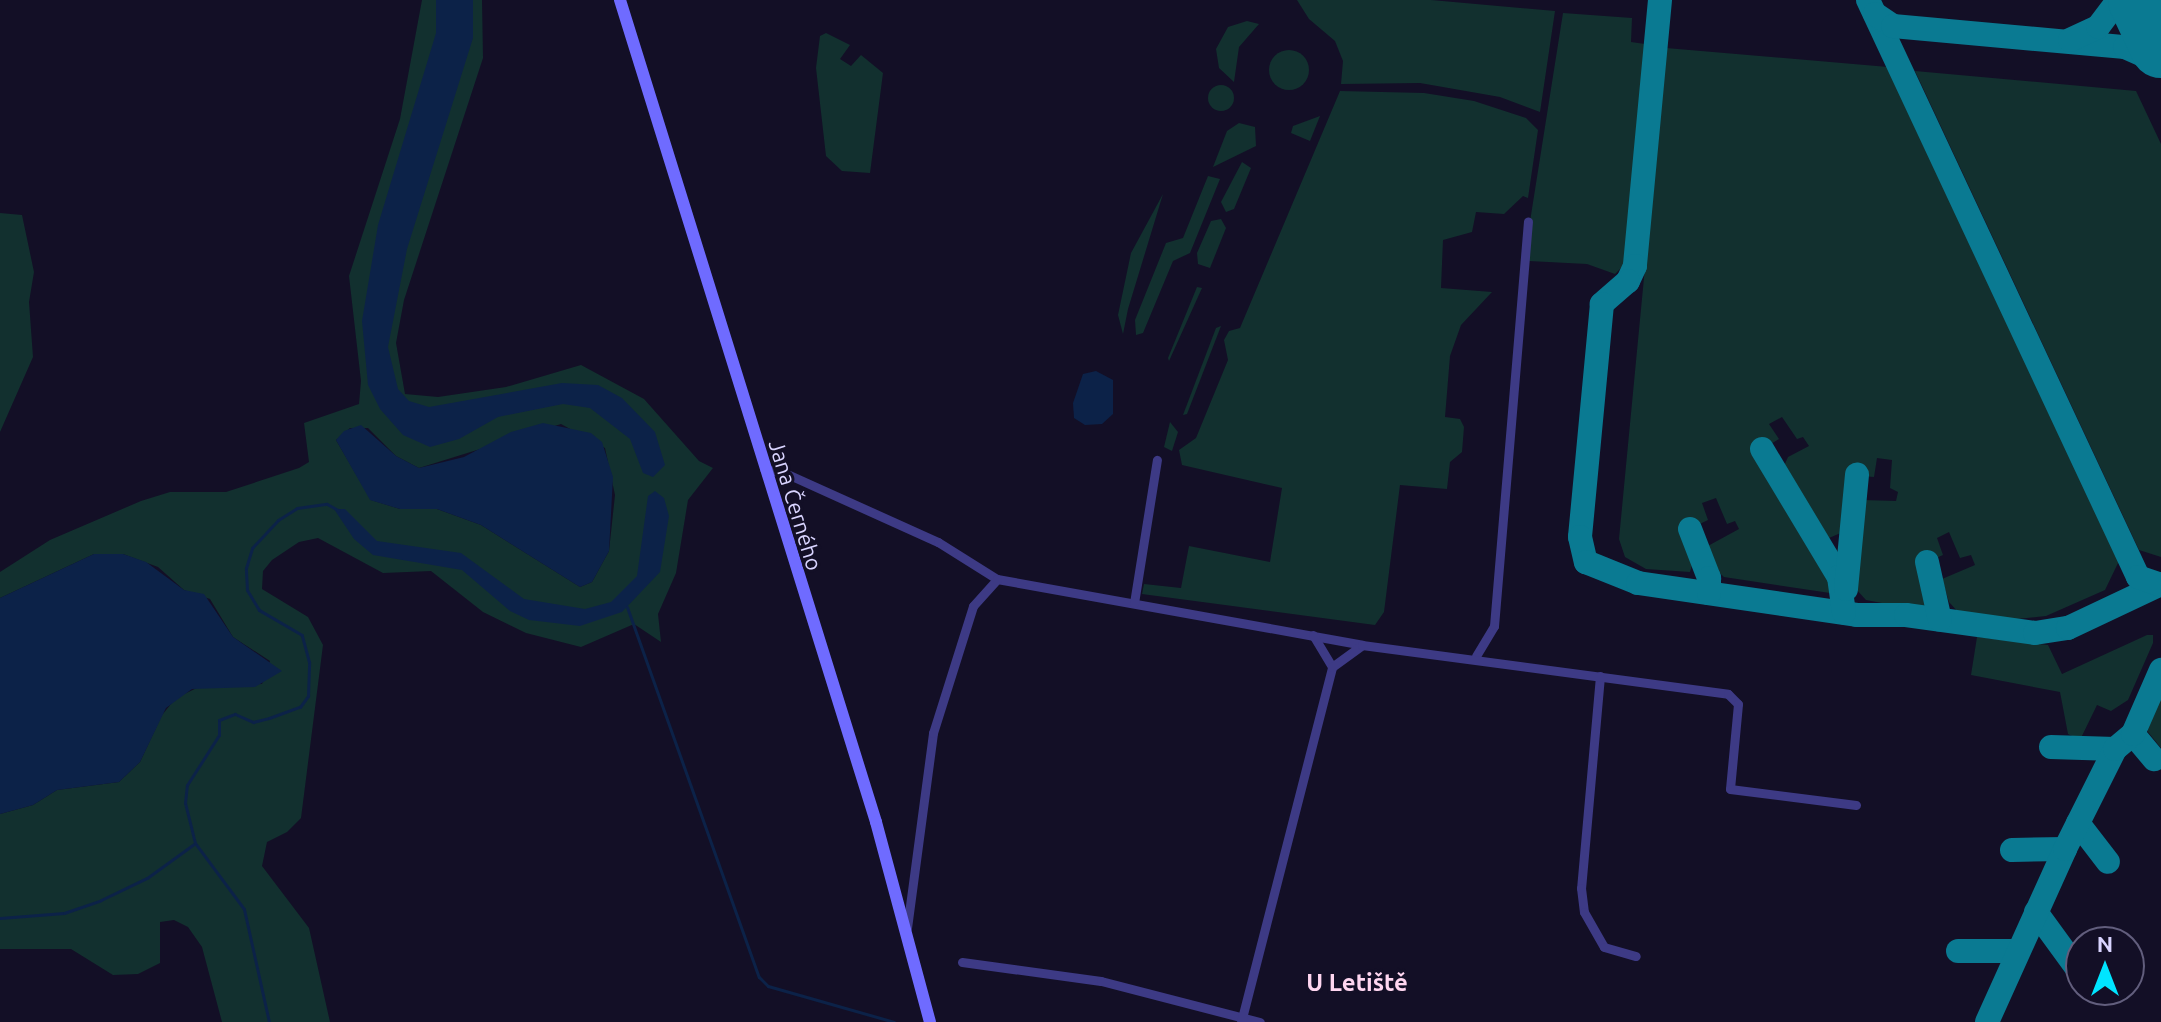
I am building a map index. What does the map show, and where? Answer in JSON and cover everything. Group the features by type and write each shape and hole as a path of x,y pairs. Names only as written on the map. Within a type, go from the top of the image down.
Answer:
{"street":[{"name":"Jana Černého","path":"620,0 907,928 930,1022"},
{"path":"1476,656 1494,626 1528,221"},
{"path":"1134,603 1157,460"},
{"path":"764,469 785,473 938,542 997,579 1065,595 1134,603 1362,645 1476,656 1735,697 1738,704 1730,789 1856,805"},
{"path":"907,928 933,733 973,606 997,579"},
{"path":"1313,635 1332,667"},
{"path":"1241,1020 1332,667 1362,645"},
{"path":"1600,676 1581,888 1584,912 1604,947 1636,956"},
{"path":"962,962 1101,981 1241,1020 1260,1022"}],"green space":[{"path":"422,0 482,0 483,58 404,300 396,343 405,394 438,397 506,387 581,365 644,399 699,461 713,468 688,500 676,573 658,614 661,642 634,624 581,647 526,633 483,612 431,571 383,573 318,538 299,542 272,560 263,571 262,589 308,617 323,645 301,818 287,832 267,842 262,866 309,928 330,1022 222,1022 202,947 188,927 174,920 160,922 160,963 138,974 113,975 71,949 0,949 0,814 33,805 57,790 119,782 140,762 162,715 176,698 201,686 262,684 270,661 233,637 210,599 184,590 158,567 123,554 94,554 0,598 0,572 50,540 141,501 170,492 226,492 309,462 304,423 359,404 361,381 349,276 400,119","holes":["561,424 605,448 615,495 609,551 592,582 580,587 481,525 437,509 400,509 371,500 336,440 350,428 368,428 396,456 419,468"]},
{"path":"1297,0 1431,0 1555,11 1540,112 1500,97 1420,83 1341,84 1343,61 1335,41 1309,19"},
{"path":"1563,13 1632,18 1631,42 1645,44 1626,263 1615,274 1587,264 1529,261 1525,253"},
{"path":"1247,21 1259,24 1239,47 1234,82 1219,68 1216,49 1228,27"},
{"path":"826,33 850,45 840,59 851,66 861,55 883,73 870,173 842,171 826,156 816,68 820,36"},
{"path":"1666,48 1888,67 2119,561 2105,590 2046,616 2007,620 1958,612 1949,602 1942,579 1975,565 1971,555 1960,558 1949,532 1937,538 1943,555 1920,565 1930,603 1919,610 1866,600 1855,588 1853,566 1862,500 1896,501 1898,492 1890,488 1892,460 1877,458 1874,477 1850,475 1843,532 1829,538 1783,468 1788,457 1809,446 1803,437 1797,439 1782,417 1769,424 1779,439 1756,453 1832,575 1835,584 1830,593 1724,577 1713,567 1706,547 1739,529 1735,521 1727,524 1716,498 1702,503 1708,520 1683,532 1694,558 1690,572 1646,569 1625,557 1619,539"},
{"path":"1289,50 1303,56 1309,70 1303,84 1289,90 1275,84 1269,70 1275,56"},
{"path":"1915,71 2136,91 2161,144 2161,557 2139,550"},
{"path":"1221,85 1230,89 1234,98 1230,107 1221,111 1212,107 1208,98 1212,89"},
{"path":"1340,91 1424,93 1474,101 1526,118 1538,130 1528,198 1523,196 1504,214 1476,212 1472,232 1443,240 1441,288 1492,292 1461,325 1450,356 1445,417 1460,419 1464,427 1462,452 1450,462 1447,489 1400,485 1384,612 1375,625 1142,594 1144,584 1181,588 1189,546 1270,562 1282,488 1182,465 1179,450 1196,438 1228,360 1224,340 1229,331 1240,328"},
{"path":"1320,116 1310,141 1291,133 1293,126"},
{"path":"1239,123 1255,127 1256,146 1213,167 1227,131"},
{"path":"1242,162 1251,168 1234,209 1226,212 1221,202"},
{"path":"1208,176 1220,179 1190,253 1173,261 1143,333 1136,335 1135,320 1166,243 1183,238"},
{"path":"1163,194 1123,334 1118,315 1131,253"},
{"path":"0,213 22,215 34,272 29,302 33,357 0,432"},
{"path":"1221,219 1226,228 1210,268 1198,264 1197,253 1211,221"},
{"path":"1197,287 1202,288 1169,361 1168,358"},
{"path":"1221,326 1187,414 1183,415 1216,328"},
{"path":"1170,422 1178,432 1172,451 1164,447"},
{"path":"2153,635 2153,643 2128,700 2111,711 2097,705 2080,740 2068,734 2060,692 1971,675 1977,637 2048,645 2062,674"},
{"path":"2161,688 2161,748 2148,732 2148,718"}],"water":[{"path":"436,0 473,0 473,38 407,249 388,347 398,389 409,401 429,407 562,383 598,385 622,398 655,432 665,465 653,477 643,473 630,439 590,408 563,404 498,417 459,439 430,447 403,435 380,409 368,385 362,321 378,225 436,33"},
{"path":"1096,371 1113,380 1113,414 1102,424 1085,425 1074,418 1073,403 1083,374"},
{"path":"543,423 591,433 602,442 613,477 609,551 592,582 580,587 481,525 437,509 400,509 370,500 336,440 344,431 361,425 396,456 419,468 464,457 511,432"},
{"path":"655,491 664,498 669,516 660,572 622,612 580,626 529,620 510,611 462,570 373,555 354,539 334,509 345,509 377,541 461,553 524,599 585,609 611,602 637,576 648,496"},
{"path":"94,554 123,554 146,562 184,590 204,594 233,637 282,671 255,687 192,689 166,708 140,762 119,782 57,790 33,805 0,814 0,598"}],"waterway":[{"path":"269,1022 244,909 195,843 185,803 187,785 219,735 219,720 235,714 253,722 269,718 300,707 308,696 309,662 302,635 259,610 247,590 246,568 252,548 278,520 297,508 327,504 338,510"},
{"path":"627,607 759,977 768,986 894,1022"},
{"path":"0,918 64,913 101,900 147,878 194,844"}],"taxiway":[{"path":"1660,0 1635,266 1628,281 1602,304 1580,537 1586,562 1638,583 1857,615 1906,615 2035,633 2068,628 2161,584"},
{"path":"1868,0 2138,577 2161,585"},
{"path":"2070,40 2098,27 2118,0"},
{"path":"1875,14 1893,26 2125,47 2161,63"},
{"path":"1762,449 1839,577 1844,613"},
{"path":"1846,589 1857,475"},
{"path":"1690,529 1709,578 1709,593"},
{"path":"1927,562 1940,620"},
{"path":"1987,1022 2065,849 2115,749 2133,734 2161,670"},
{"path":"2133,734 2154,759"},
{"path":"2051,747 2115,749"},
{"path":"2078,823 2108,862"},
{"path":"2012,850 2065,849"},
{"path":"2036,912 2065,952"},
{"path":"1958,951 2018,951"}],"runway":[{"path":"2139,0 2161,47"}],"district":[{"name":"U Letiště","path":"1357,983"}]}
